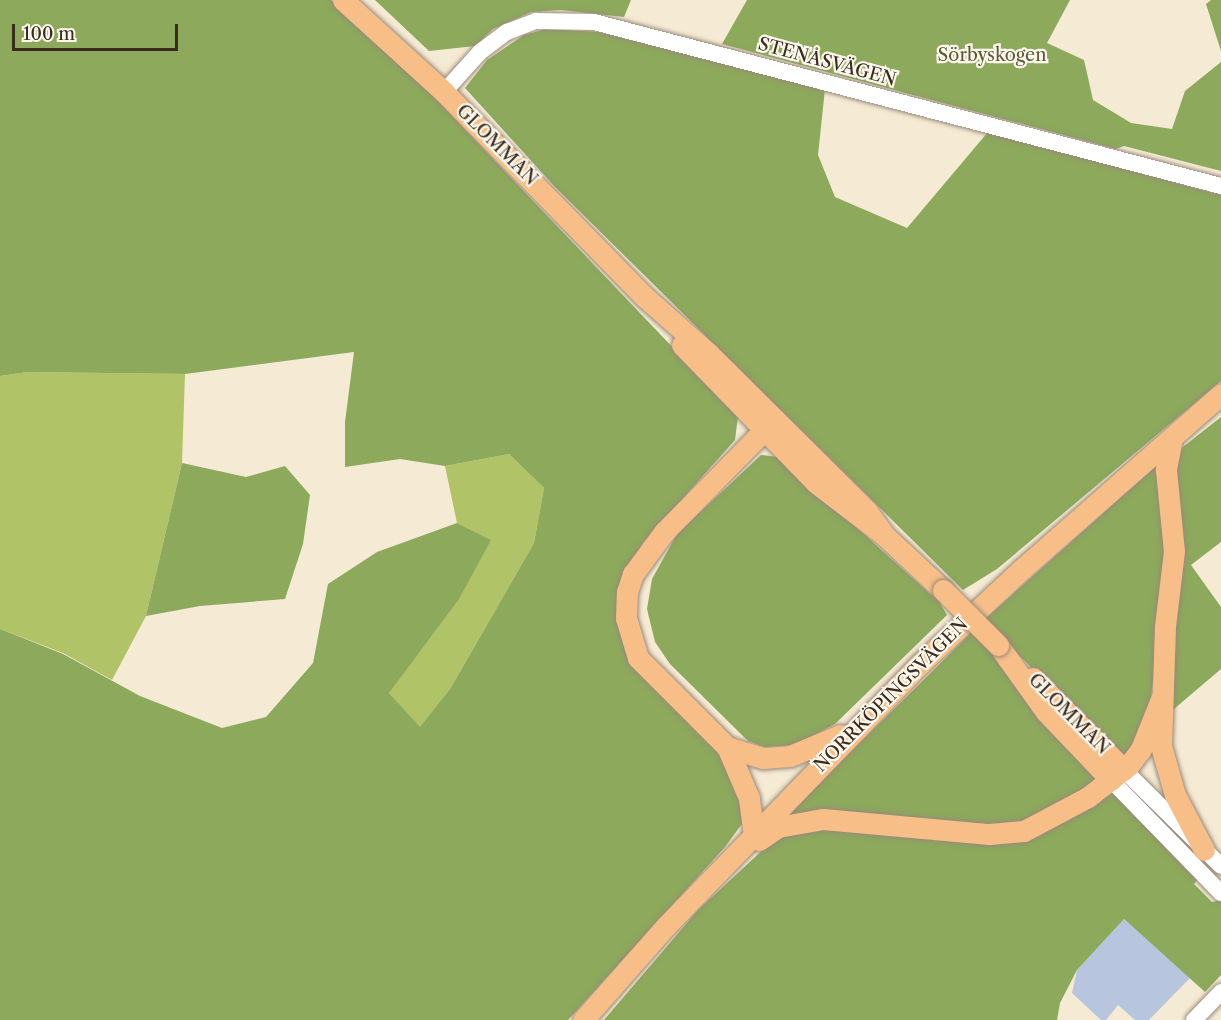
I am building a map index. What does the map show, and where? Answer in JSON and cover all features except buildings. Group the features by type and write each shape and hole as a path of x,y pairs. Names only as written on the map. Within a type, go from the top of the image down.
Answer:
{"main road":[{"name":"GLOMMAN","path":"344,0 444,92 645,297 694,359 770,425 834,500 885,536 943,590 1005,653 1035,679 1118,775"},
{"name":"NORRKÖPINGSVÄGEN","path":"583,1020 666,926 738,854 859,725 1022,569 1221,394"},
{"path":"754,835 749,798 727,747 638,658 626,618 627,592 633,574 664,532 770,425"},
{"path":"1172,438 1166,470 1174,551 1161,699 1161,746 1168,775 1204,850"},
{"path":"738,854 778,827 823,819 989,834 1024,831 1063,813 1118,775 1141,749 1161,699"},
{"path":"727,747 763,758 790,756 814,749 859,725"}],"street":[{"name":"STENÅSVÄGEN","path":"444,92 480,52 507,32 536,21 594,22 1221,186"},
{"path":"1118,775 1221,866"},
{"path":"1118,775 1221,893"},
{"path":"1194,1020 1217,1002"}],"shaded area":[{"path":"1124,919 1190,978 1149,1020 1135,1020 1118,1005 1106,1020 1101,1020 1072,993 1077,970"}],"green space":[{"path":"0,0 331,0 437,100 738,416 735,440 642,544 623,588 622,638 713,746 740,784 747,817 725,847 568,1020 0,1020 0,629 63,654 140,696 222,728 266,717 313,663 328,584 377,552 457,523 491,540 459,599 389,693 420,727 450,689 534,543 544,488 509,454 445,466 400,459 345,467 345,422 354,352 185,374 28,372 0,376"},
{"path":"375,0 631,0 624,17 561,10 531,12 493,29 475,46 429,51"},
{"name":"Sörbyskogen","path":"747,0 1070,0 1047,43 1084,60 1093,100 1131,123 1172,129 1185,91 1221,62 1221,171 1124,146 1116,149 722,44"},
{"path":"1211,0 1221,0 1221,51 1206,4"},
{"path":"546,29 599,32 825,89 818,155 835,197 907,228 988,132 1221,195 1221,381 997,569 963,590 555,187 465,88 487,60 524,35"},
{"path":"28,372 185,374 182,463 146,616 112,680 63,653 0,629 0,376"},
{"path":"1221,417 1221,542 1191,565 1221,607 1221,669 1161,720 1169,458"},
{"path":"509,454 544,488 534,543 450,689 420,728 389,693 490,540 457,523 445,466"},
{"path":"761,455 779,457 940,603 947,615 835,724 795,745 765,747 748,741 670,664 655,642 647,609 652,579 677,534"},
{"path":"182,463 246,477 285,466 310,495 303,544 285,599 200,606 146,616"},
{"path":"1157,465 1168,552 1150,705 1142,735 1122,759 984,620"},
{"path":"972,632 1102,776 1041,816 1005,826 787,815"},
{"path":"1112,794 1127,802 1199,878 1194,884 1212,902 1221,900 1221,975 1205,992 1124,919 1077,970 1060,1003 1057,1020 604,1020 698,910 769,844 787,834 823,827 986,842"}]}
